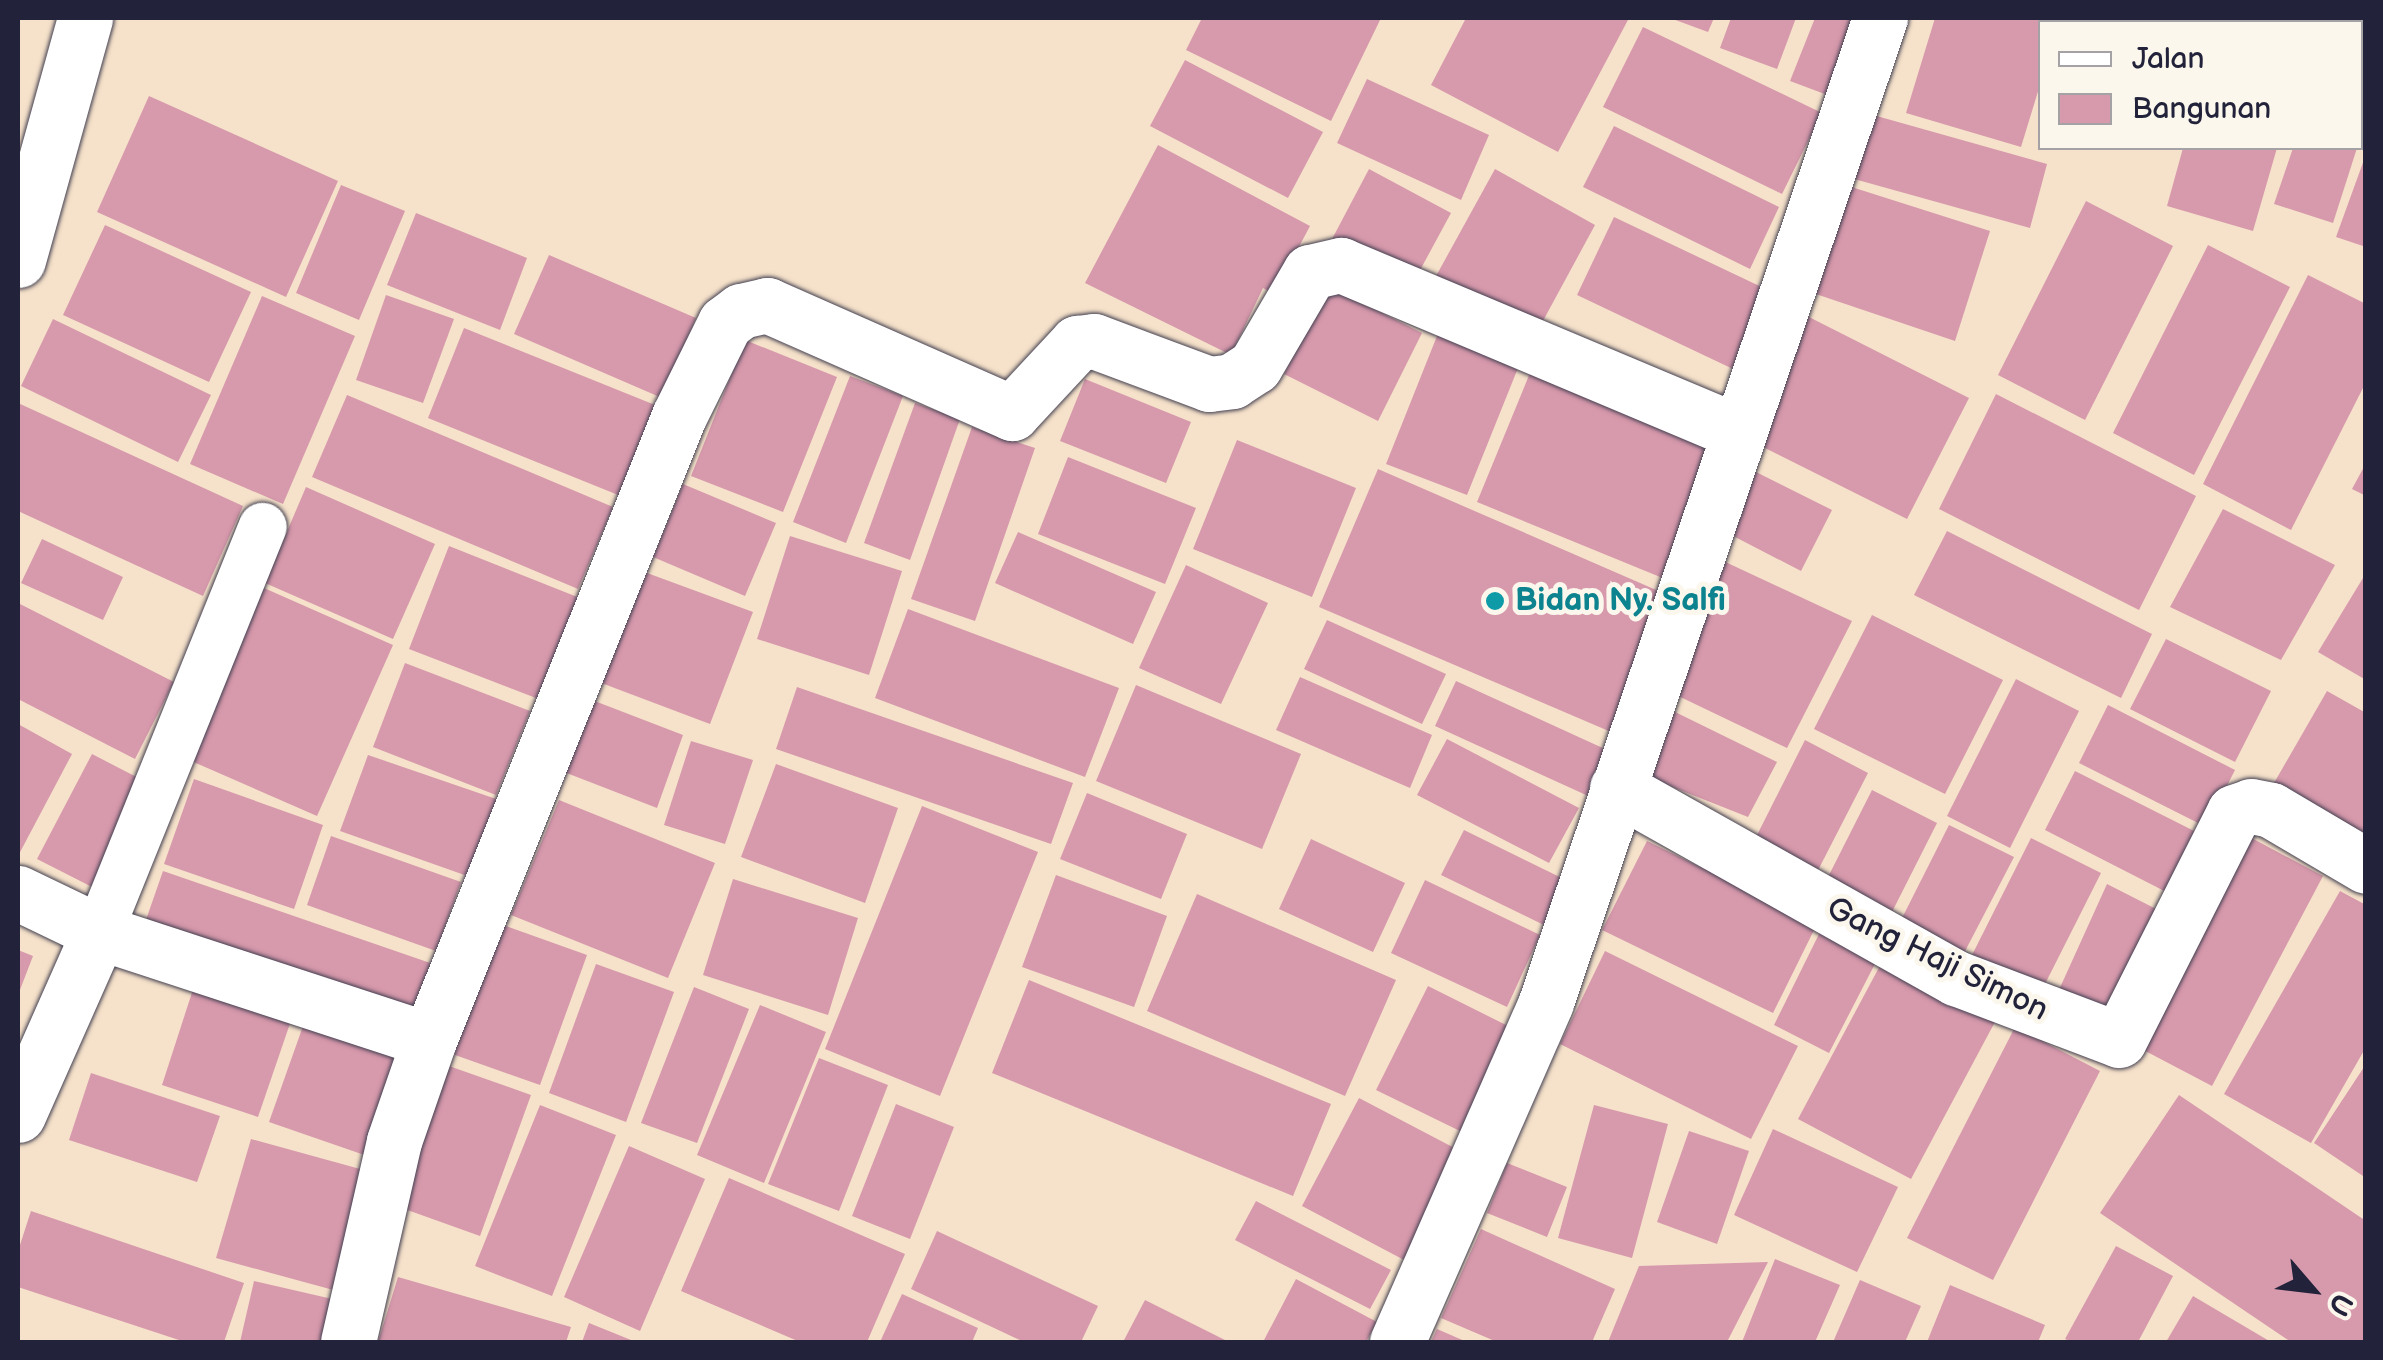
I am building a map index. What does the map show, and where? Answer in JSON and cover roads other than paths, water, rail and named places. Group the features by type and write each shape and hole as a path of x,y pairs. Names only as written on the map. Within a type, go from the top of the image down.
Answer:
{"street":[{"path":"18,260 35,146 85,18"},
{"path":"1397,1342 1546,1002 1735,431 1880,18"},
{"path":"348,1342 394,1140 430,1040 679,416 726,324 741,310 768,304 1012,414 1077,343 1094,341 1209,384 1232,381 1255,366 1310,272 1341,265 1735,431"},
{"name":"Gang Haji Simon","path":"1617,788 1956,978 2119,1040 2234,812 2251,806 2272,810 2366,866"},
{"path":"18,892 99,932 430,1040"},
{"path":"18,1115 99,932"}],"lane":[{"path":"99,932 263,527"}],"place":[{"name":"Bidan Ny. Salfi","path":"1495,601"}]}
